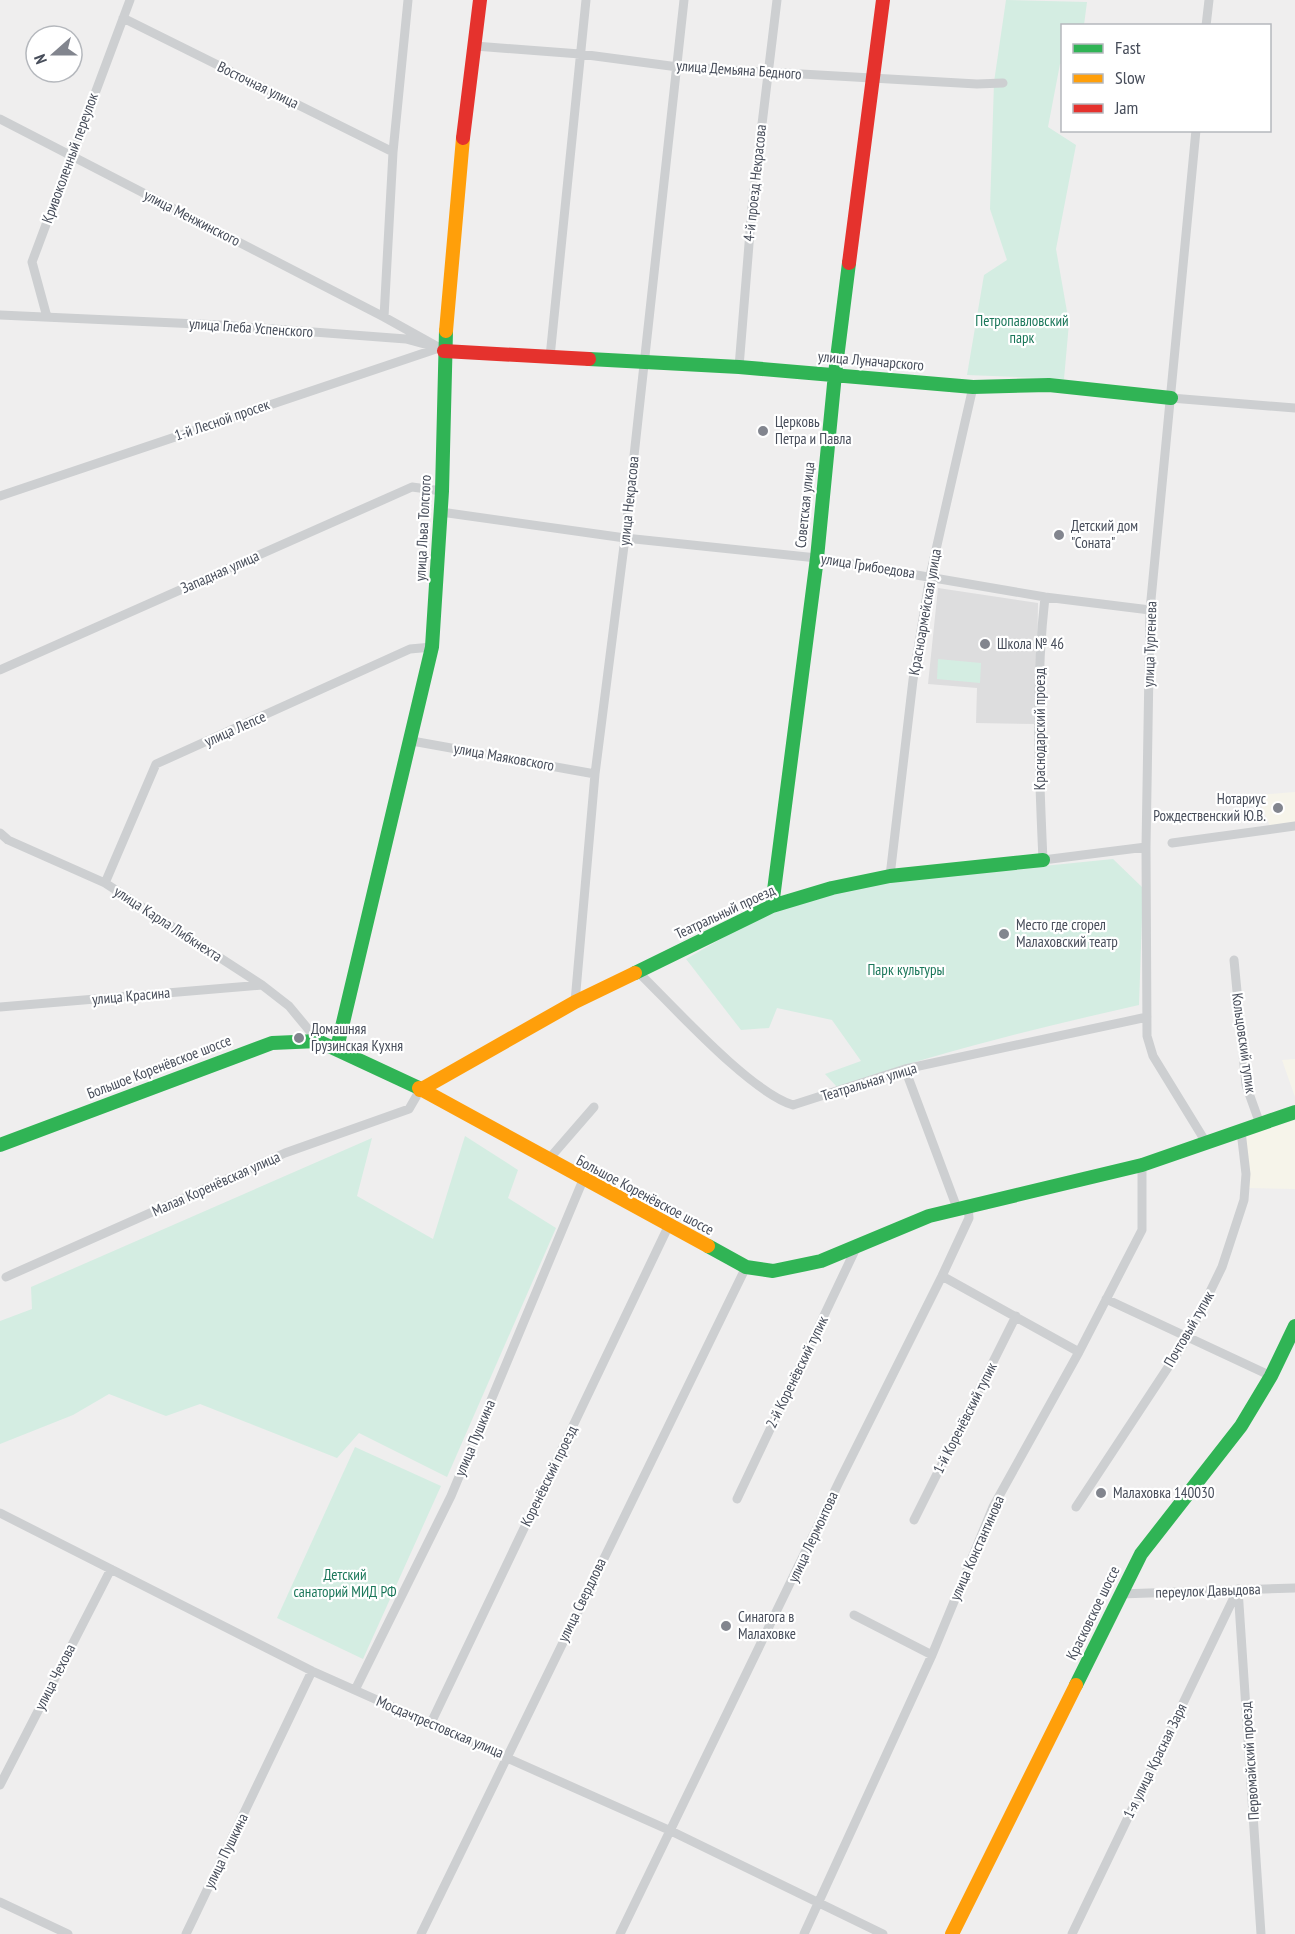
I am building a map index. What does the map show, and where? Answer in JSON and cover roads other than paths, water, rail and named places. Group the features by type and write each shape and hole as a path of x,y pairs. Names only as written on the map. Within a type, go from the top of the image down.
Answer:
{"street":[{"name":"Кривоколенный переулок","path":"47,317 32,262 130,0"},
{"path":"408,0 393,152 384,316 441,349"},
{"name":"улица Льва Толстого","path":"337,1048 412,741 432,647 442,490 441,349 480,0"},
{"path":"550,357 586,0"},
{"name":"улица Некрасова","path":"575,1002 595,774 625,538 684,0"},
{"name":"4-й проезд Некрасова","path":"739,367 752,207 777,0"},
{"name":"Советская улица","path":"772,906 817,558 835,374 883,0"},
{"path":"1206,24 1209,0"},
{"name":"Восточная улица","path":"123,18 393,152"},
{"name":"улица Демьяна Бедного","path":"475,46 580,54 678,67 977,84 1003,82"},
{"name":"улица Менжинского","path":"0,119 384,316"},
{"name":"улица Тургенева","path":"1196,132 1150,610 1146,847 1147,1036 1153,1056 1207,1144"},
{"name":"улица Глеба Успенского","path":"0,315 220,325 406,339 441,349"},
{"name":"улица Луначарского","path":"441,349 643,364 739,367 974,387 1049,385 1295,408"},
{"name":"1-й Лесной просек","path":"0,496 441,349"},
{"name":"Красноармейская улица","path":"890,876 913,681 930,576 974,387"},
{"name":"Западная улица","path":"0,670 412,487 442,490"},
{"name":"улица Грибоедова","path":"441,512 625,538 817,558 1045,597 1150,610"},
{"name":"Краснодарский проезд","path":"1043,860 1038,746 1040,638 1045,597"},
{"name":"улица Лепсе","path":"105,883 156,764 410,649 432,647"},
{"name":"улица Маяковского","path":"412,741 595,774"},
{"path":"1172,843 1295,826"},
{"name":"улица Карла Либкнехта","path":"0,833 8,840 105,883 262,985 289,1006 318,1041"},
{"name":"Театральный проезд","path":"420,1090 575,1002 772,906 832,888 890,876 1146,847"},
{"name":"Кольцовский тупик","path":"1234,960 1246,1085 1260,1124"},
{"name":"Театральная улица","path":"638,972 738,1068 782,1101 794,1105 905,1069 1147,1017"},
{"name":"улица Красина","path":"0,1007 262,985"},
{"name":"Большое Коренёвское шоссе","path":"0,1145 272,1043 318,1041 337,1048 420,1090 668,1227 746,1267 773,1271 821,1261 962,1206 1142,1165 1295,1112"},
{"path":"905,1069 962,1206"},
{"name":"Малая Коренёвская улица","path":"6,1277 285,1153 409,1109 420,1090"},
{"path":"548,1160 594,1107"},
{"name":"Почтовый тупик","path":"1076,1507 1188,1337 1222,1268 1244,1200 1246,1174 1241,1131"},
{"name":"улица Константинова","path":"804,1934 932,1655 993,1507 1079,1352 1142,1230 1142,1165"},
{"name":"улица Пушкина","path":"355,1690 451,1497 583,1180"},
{"name":"улица Лермонтова","path":"620,1934 840,1480 942,1276 969,1218 962,1206"},
{"name":"Коренёвский проезд","path":"430,1725 668,1227"},
{"name":"2-й Коренёвский тупик","path":"737,1499 857,1246"},
{"name":"улица Свердлова","path":"421,1934 746,1267"},
{"path":"942,1276 1079,1352"},
{"path":"1106,1299 1271,1376"},
{"name":"1-й Коренёвский тупик","path":"914,1520 1016,1316"},
{"name":"Красковское шоссе","path":"952,1934 1141,1554 1241,1426 1271,1376 1295,1326"},
{"name":"Мосдачтрестовская улица","path":"0,1513 312,1671 671,1831 883,1934"},
{"name":"улица Чехова","path":"0,1785 111,1569"},
{"name":"переулок Давыдова","path":"1120,1594 1295,1588"},
{"name":"1-я улица Красная Заря","path":"1072,1934 1238,1589"},
{"name":"Первомайский проезд","path":"1238,1589 1261,1934"},
{"path":"854,1615 932,1655"},
{"name":"улица Пушкина","path":"186,1934 312,1671"},
{"path":"0,1902 68,1934"}],"place":[{"name":"Церковь Петра и Павла","path":"763,431"},
{"name":"Детский дом \"Соната\"","path":"1059,535"},
{"name":"Школа № 46","path":"985,644"},
{"name":"Нотариус Рождественский Ю.В.","path":"1278,808"},
{"name":"Место где сгорел Малаховский театр","path":"1004,934"},
{"name":"Домашняя Грузинская Кухня","path":"299,1038"},
{"name":"Малаховка 140030","path":"1101,1493"},
{"name":"Синагога в Малаховке","path":"726,1626"}],"park label":[{"name":"Петропавловский парк","path":"1022,330"},
{"name":"Парк культуры","path":"906,970"},
{"name":"Детский санаторий МИД РФ","path":"345,1584"}]}
